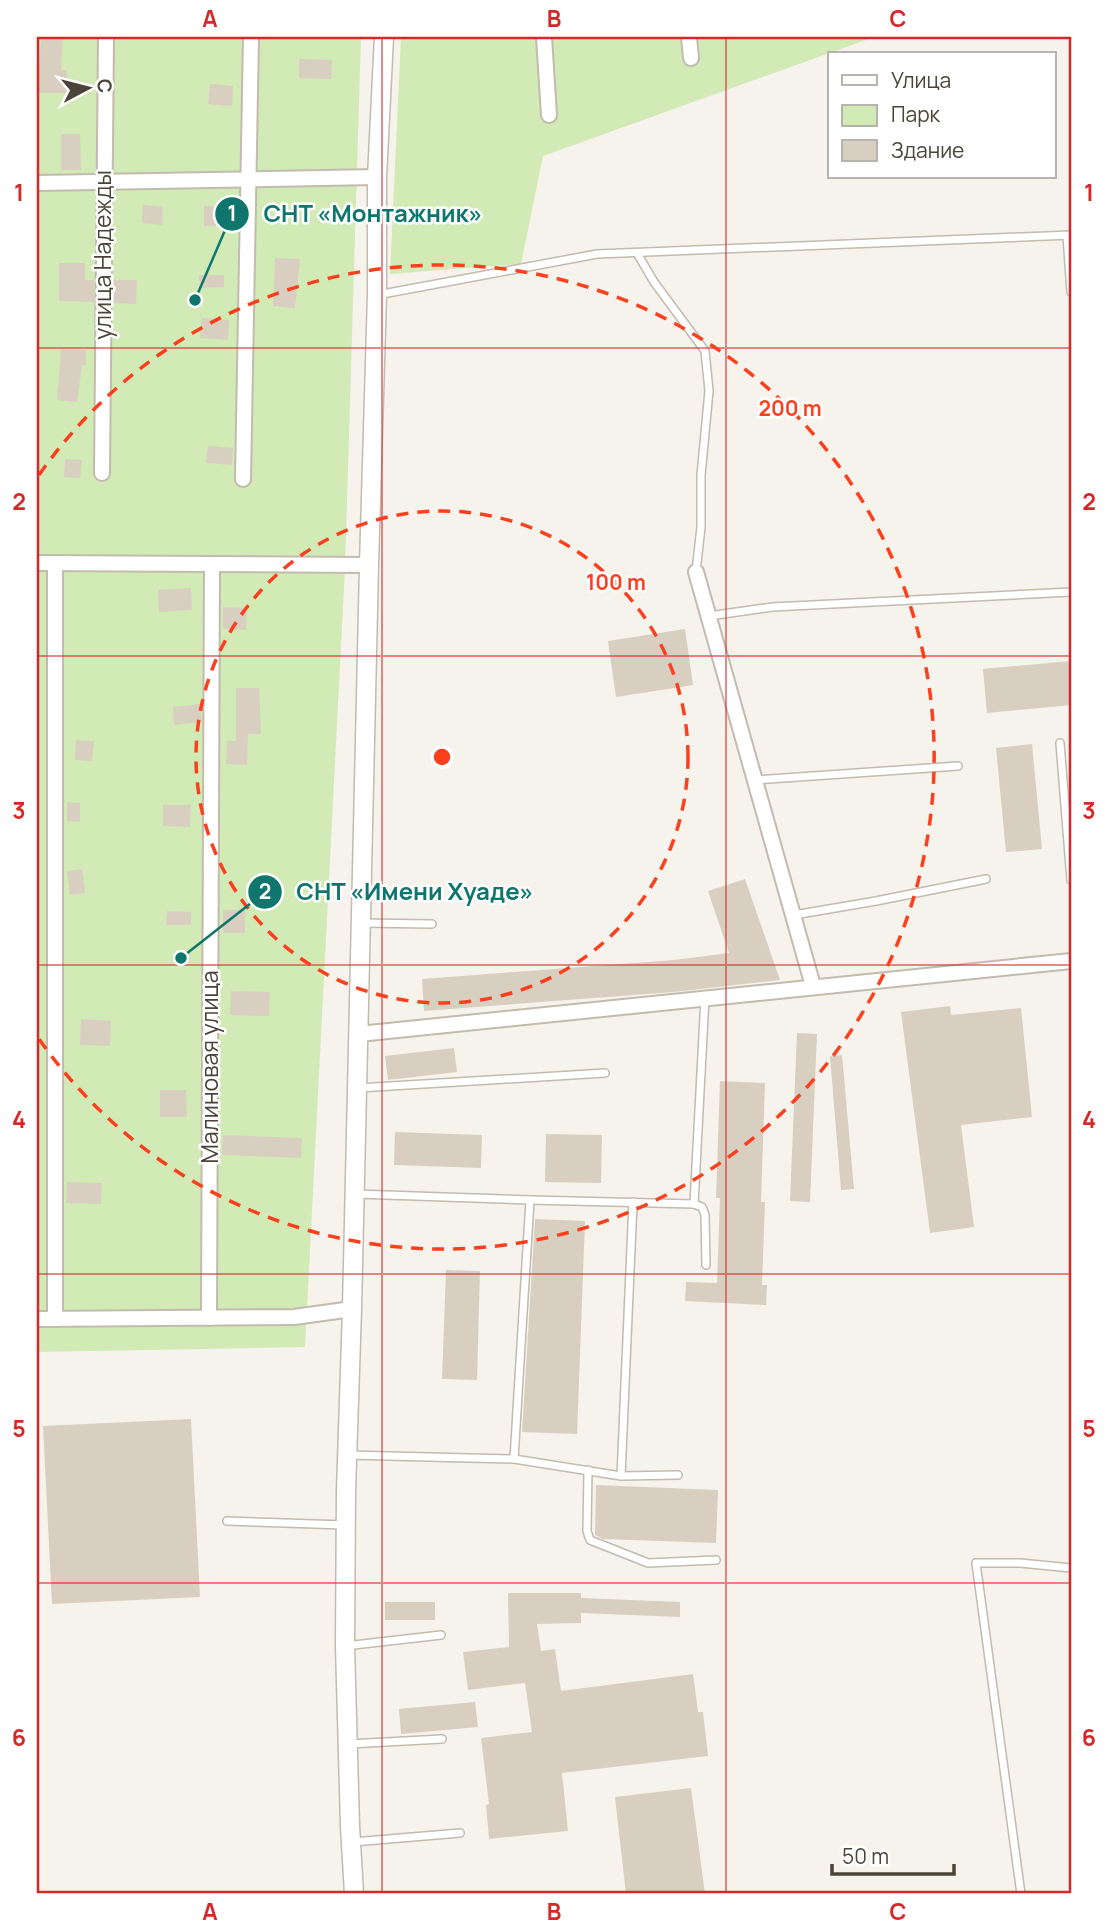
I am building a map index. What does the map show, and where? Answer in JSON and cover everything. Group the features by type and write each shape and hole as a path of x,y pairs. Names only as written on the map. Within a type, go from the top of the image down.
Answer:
{"street":[{"name":"улица Надежды","path":"102,473 106,37"},
{"path":"243,479 251,37"},
{"path":"354,1894 345,1646 347,1455 377,295 377,177 384,37"},
{"path":"544,37 549,115"},
{"path":"689,37 691,58"},
{"path":"37,183 377,177"},
{"path":"37,563 369,565"},
{"path":"55,563 55,1319"},
{"name":"Малиновая улица","path":"209,1318 212,564"},
{"path":"696,572 813,986"},
{"path":"359,1034 1071,961"},
{"path":"37,1319 294,1317 352,1310"}],"lane":[{"path":"377,295 597,254 1069,235 1071,292"},
{"path":"637,253 654,282 705,351 709,391 696,572"},
{"path":"709,616 772,607 1071,592"},
{"path":"1060,743 1071,880"},
{"path":"755,780 958,766"},
{"path":"793,915 986,879"},
{"path":"361,923 432,924"},
{"path":"694,1204 705,997"},
{"path":"357,1088 605,1073"},
{"path":"355,1194 694,1204 702,1207 705,1215 706,1265"},
{"path":"514,1459 530,1200"},
{"path":"621,1476 633,1202"},
{"path":"347,1455 514,1459 621,1476 678,1475"},
{"path":"588,1470 587,1531 590,1540 648,1563 716,1560"},
{"path":"227,1521 346,1525"},
{"path":"1021,1894 976,1563 1020,1563 1071,1568"},
{"path":"345,1646 441,1635"},
{"path":"348,1744 442,1739"},
{"path":"351,1842 460,1833"}],"green space":[{"path":"37,37 361,37 345,568 305,1347 37,1352"},
{"path":"401,37 874,37 543,156 521,264 390,274"}],"building":[{"path":"41,37 63,37 61,70 67,70 67,93 37,93"},
{"path":"299,59 332,60 331,79 299,78"},
{"path":"210,84 233,86 232,106 208,104"},
{"path":"61,134 80,134 81,170 61,170"},
{"path":"143,205 163,207 162,225 142,223"},
{"path":"204,206 230,206 230,225 204,226"},
{"path":"275,258 300,259 295,308 273,306"},
{"path":"59,263 85,263 85,280 94,280 94,302 59,301"},
{"path":"199,275 224,275 224,287 200,288"},
{"path":"113,280 137,280 136,304 113,303"},
{"path":"201,318 229,320 228,340 200,338"},
{"path":"61,349 86,350 86,365 82,365 77,402 57,400"},
{"path":"208,446 233,448 232,465 206,463"},
{"path":"65,459 82,460 80,478 64,477"},
{"path":"191,588 192,610 159,612 158,590"},
{"path":"223,607 247,608 246,630 223,629"},
{"path":"685,629 693,685 616,697 608,641"},
{"path":"1071,661 1071,705 987,713 983,669"},
{"path":"236,688 259,688 261,734 248,734 247,765 226,764 227,741 236,741"},
{"path":"200,704 202,722 174,725 173,707"},
{"path":"76,740 94,741 92,761 75,760"},
{"path":"1032,744 1042,849 1006,852 996,748"},
{"path":"67,802 80,803 80,822 67,821"},
{"path":"163,805 191,805 190,827 163,826"},
{"path":"82,869 85,893 70,895 67,871"},
{"path":"745,879 780,980 674,992 424,1011 422,979 674,960 729,953 708,891"},
{"path":"223,910 245,910 245,933 223,933"},
{"path":"167,911 191,912 191,925 166,925"},
{"path":"231,991 270,992 269,1016 230,1015"},
{"path":"950,1006 951,1015 1021,1008 1032,1117 961,1125 974,1227 930,1233 901,1012"},
{"path":"81,1019 111,1021 110,1046 80,1045"},
{"path":"797,1033 817,1034 810,1202 790,1201"},
{"path":"454,1048 457,1072 388,1080 385,1056"},
{"path":"842,1055 854,1189 841,1190 830,1056"},
{"path":"720,1081 765,1083 761,1202 765,1202 762,1285 767,1285 766,1305 685,1301 686,1282 717,1283 720,1198 716,1198"},
{"path":"160,1090 186,1090 187,1117 160,1117"},
{"path":"395,1132 482,1135 481,1168 394,1165"},
{"path":"546,1134 602,1135 601,1183 545,1182"},
{"path":"223,1135 302,1138 301,1158 222,1155"},
{"path":"67,1182 102,1183 101,1204 66,1203"},
{"path":"535,1219 585,1221 577,1434 522,1432"},
{"path":"446,1270 480,1271 477,1380 442,1379"},
{"path":"191,1419 200,1597 52,1604 43,1426"},
{"path":"596,1485 718,1490 716,1543 603,1539 595,1535"},
{"path":"508,1593 581,1593 581,1598 680,1602 680,1617 581,1613 581,1623 537,1624 541,1651 555,1649 561,1691 693,1674 698,1712 703,1712 708,1756 562,1773 568,1831 489,1839 486,1805 489,1804 481,1738 532,1732 525,1683 468,1690 463,1652 509,1647"},
{"path":"385,1602 435,1602 435,1620 385,1620"},
{"path":"475,1702 478,1727 401,1734 399,1709"},
{"path":"691,1788 705,1894 626,1894 615,1797"}],"place":[{"name":"СНТ «Монтажник»","path":"195,300"},
{"name":"СНТ «Имени Хуаде»","path":"181,958"}]}
